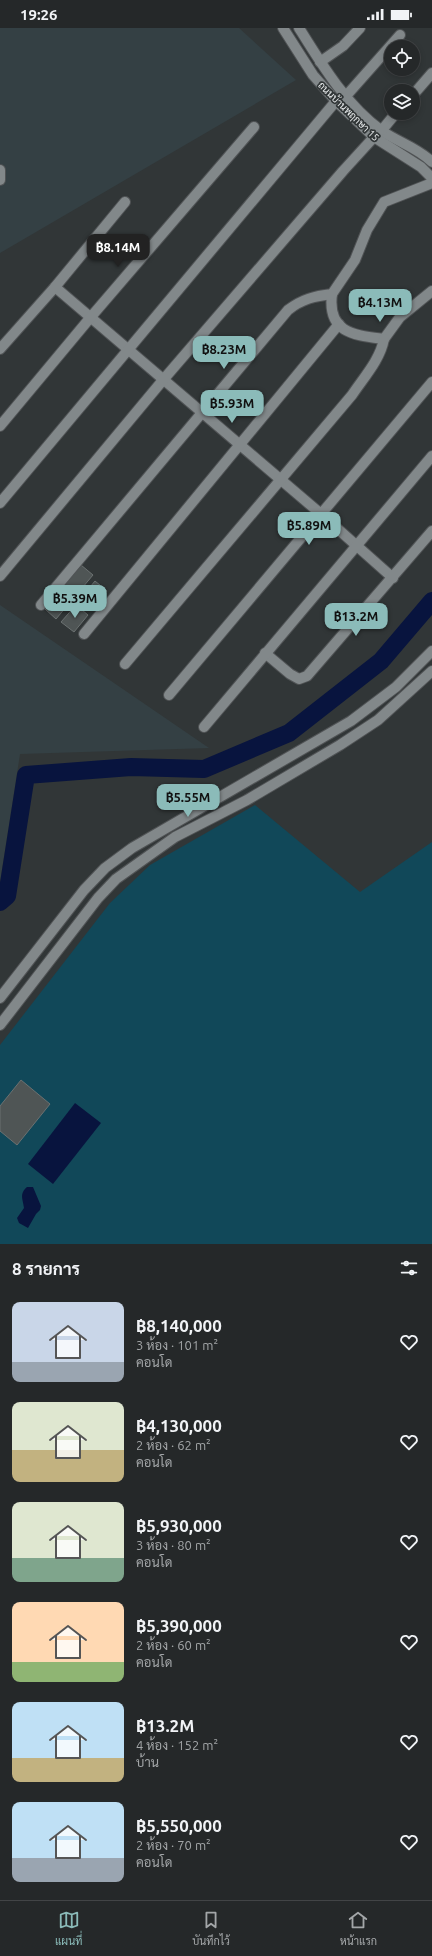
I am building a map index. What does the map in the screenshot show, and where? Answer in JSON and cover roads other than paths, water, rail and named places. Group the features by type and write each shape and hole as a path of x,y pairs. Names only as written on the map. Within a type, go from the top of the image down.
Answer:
{"street":[{"name":"ถนนบ้านพฤกษา 15","path":"283,28 312,75 336,101 374,137 421,167 432,178"},
{"name":"ถนนบ้านพฤกษา 15","path":"299,28 320,62 346,96 382,130 431,158"},
{"path":"320,62 343,46 360,28"},
{"path":"346,96 400,35"},
{"path":"420,87 432,73"},
{"path":"0,503 336,101"},
{"path":"382,130 390,120"},
{"path":"0,426 90,318 254,127"},
{"path":"0,576 163,380 374,137"},
{"path":"421,167 431,158"},
{"path":"0,170 0,180"},
{"path":"384,339 351,333 339,324 331,312 332,294 355,260 367,230 384,202 432,183"},
{"path":"0,349 55,287 125,202"},
{"path":"55,287 321,514 393,578"},
{"path":"125,664 352,395 375,363 382,348 384,339 400,317 432,291"},
{"path":"41,606 288,310 296,303 310,297 332,294"},
{"path":"84,634 339,324"},
{"path":"169,694 432,382"},
{"path":"204,727 355,545 432,456"},
{"path":"266,653 290,674 299,679 307,676 432,531"},
{"path":"0,998 84,890 105,868 132,848 351,721 396,687 432,651"},
{"path":"0,1025 98,898 116,879 175,837 246,800 340,745 378,720 432,671"}],"water":[{"path":"75,1103 101,1123 53,1184 28,1164"},
{"path":"27,1187 33,1187 41,1206 28,1228 19,1223 17,1218 24,1208 22,1194"}],"waterway":[{"path":"0,902 7,896 26,775 131,767 204,769 289,733 381,661 432,601"}]}
